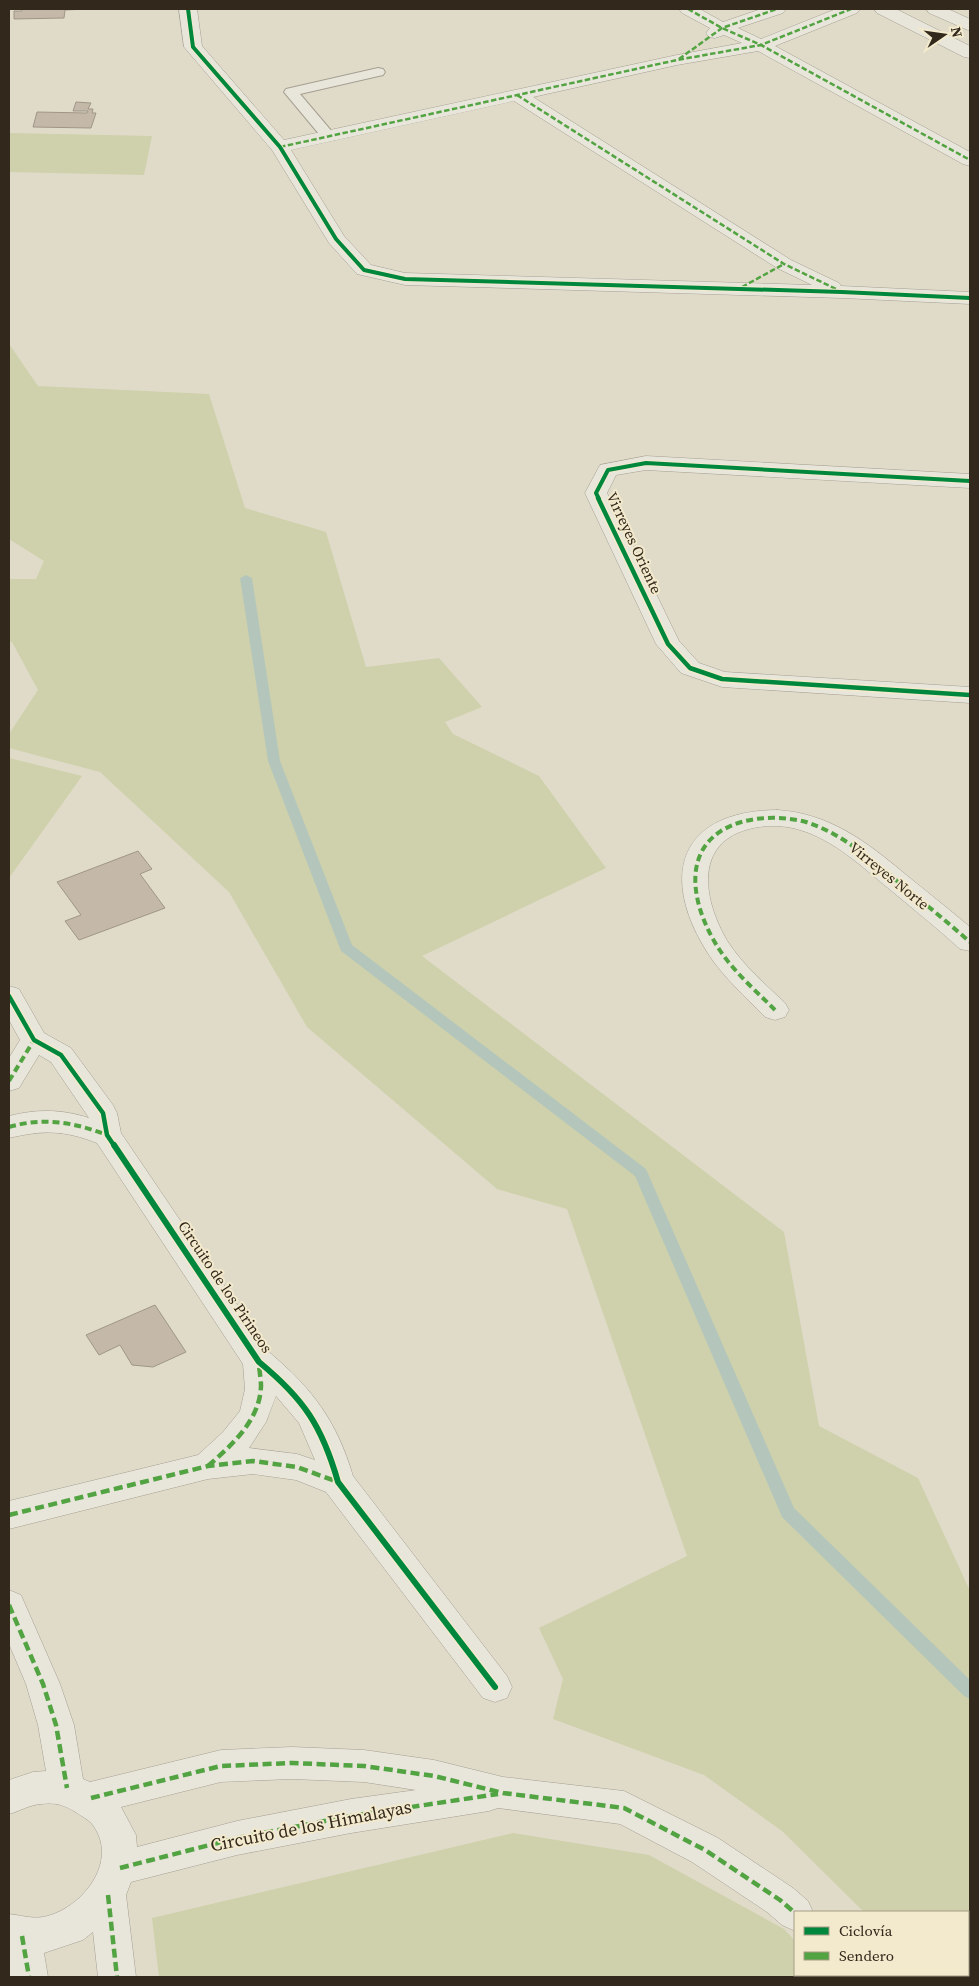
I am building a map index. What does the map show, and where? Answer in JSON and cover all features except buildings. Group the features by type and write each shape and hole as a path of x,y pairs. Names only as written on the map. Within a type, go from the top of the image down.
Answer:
{"street":[{"path":"188,9 193,47 280,147 336,239 364,270 404,278 970,298"},
{"path":"688,9 722,28 761,45 970,160"},
{"path":"677,60 722,28 777,9"},
{"path":"280,147 677,60 761,45 851,9"},
{"path":"883,9 970,54"},
{"path":"935,9 970,26"},
{"path":"517,95 784,264 842,292"},
{"path":"738,289 784,264"},
{"name":"Virreyes Oriente","path":"970,482 646,463 608,470 596,492 668,644 690,668 722,679 970,695"},
{"name":"Virreyes Norte","path":"776,1010 738,973 718,948 702,913 696,885 695,863 709,839 726,826 751,819 778,818 815,825 855,846 970,942"},
{"path":"9,996 34,1040 9,1081"},
{"name":"Circuito de los Pirineos","path":"34,1040 61,1055 104,1113 107,1135 259,1362 284,1382 311,1413 330,1451 338,1482 495,1687"},
{"path":"9,1127 45,1119 80,1125 107,1135"},
{"name":"Circuito de los Pirineos","path":"208,1466 235,1444 252,1418 261,1390 259,1362"},
{"name":"Circuito de los Pirineos","path":"9,1514 208,1466 253,1461 297,1467 338,1482"},
{"path":"9,1605 43,1684 79,1793 110,1816 120,1841 114,1882 117,1977"},
{"name":"Circuito de los Himalayas","path":"9,1798 39,1787 79,1793 221,1766 292,1763 364,1766 434,1776 503,1794 624,1808 705,1850 780,1900 794,1912"},
{"name":"Circuito de los Himalayas","path":"114,1882 226,1840 351,1816 503,1794"},
{"path":"29,1977 16,1934 55,1934 85,1919 114,1882"}],"lane":[{"path":"329,137 291,92 378,72"}],"green space":[{"path":"9,133 152,136 144,175 9,172"},
{"path":"9,344 38,386 209,394 245,508 326,532 366,667 439,658 482,707 445,722 453,734 539,776 606,868 422,956 784,1232 819,1426 918,1478 970,1591 970,1977 928,1976 969,1976 969,1911 863,1911 782,1831 704,1775 553,1719 563,1679 539,1628 687,1556 567,1209 497,1189 307,1027 229,892 100,772 9,748 9,734 38,690 12,642 9,642 9,579 36,579 44,561 9,539"},
{"path":"9,758 82,776 9,878"},
{"path":"513,1833 649,1855 784,1929 794,1940 794,1976 831,1977 159,1977 152,1918"}],"waterway":[{"path":"246,578 274,761 346,948 641,1173 788,1512 970,1691"}],"marked path":[{"path":"688,9 722,28 761,45 970,160"},
{"path":"679,59 722,28 777,9"},
{"path":"280,147 677,60 761,45 851,9"},
{"path":"517,95 784,264 836,289"},
{"path":"742,287 784,264"},
{"path":"775,1010 719,949 709,931 697,895 694,872 702,849 718,833 738,823 757,819 777,818 797,820 827,831 849,843 869,858 970,942"},
{"path":"9,1081 34,1040"},
{"path":"9,1127 35,1121 59,1121 82,1126 107,1135"},
{"path":"208,1466 235,1442 255,1413 261,1389 259,1362"},
{"path":"9,1515 208,1466 253,1461 297,1467 338,1482"},
{"path":"9,1605 43,1684 56,1725 67,1788"},
{"path":"91,1798 221,1766 292,1763 364,1766 434,1776 503,1793 624,1808 705,1850 780,1900 794,1912"},
{"path":"120,1868 237,1838 351,1816 498,1794"},
{"path":"108,1895 117,1977"},
{"path":"22,1936 29,1977"}],"cycle path":[{"path":"188,9 193,47 280,147 336,239 364,270 405,279 842,292 970,298"},
{"path":"970,481 646,463 608,470 596,493 668,644 690,668 722,679 970,695"},
{"path":"9,996 34,1040 61,1055 103,1113 107,1135 259,1362 289,1388 310,1414 326,1444 338,1482 495,1687"}]}
